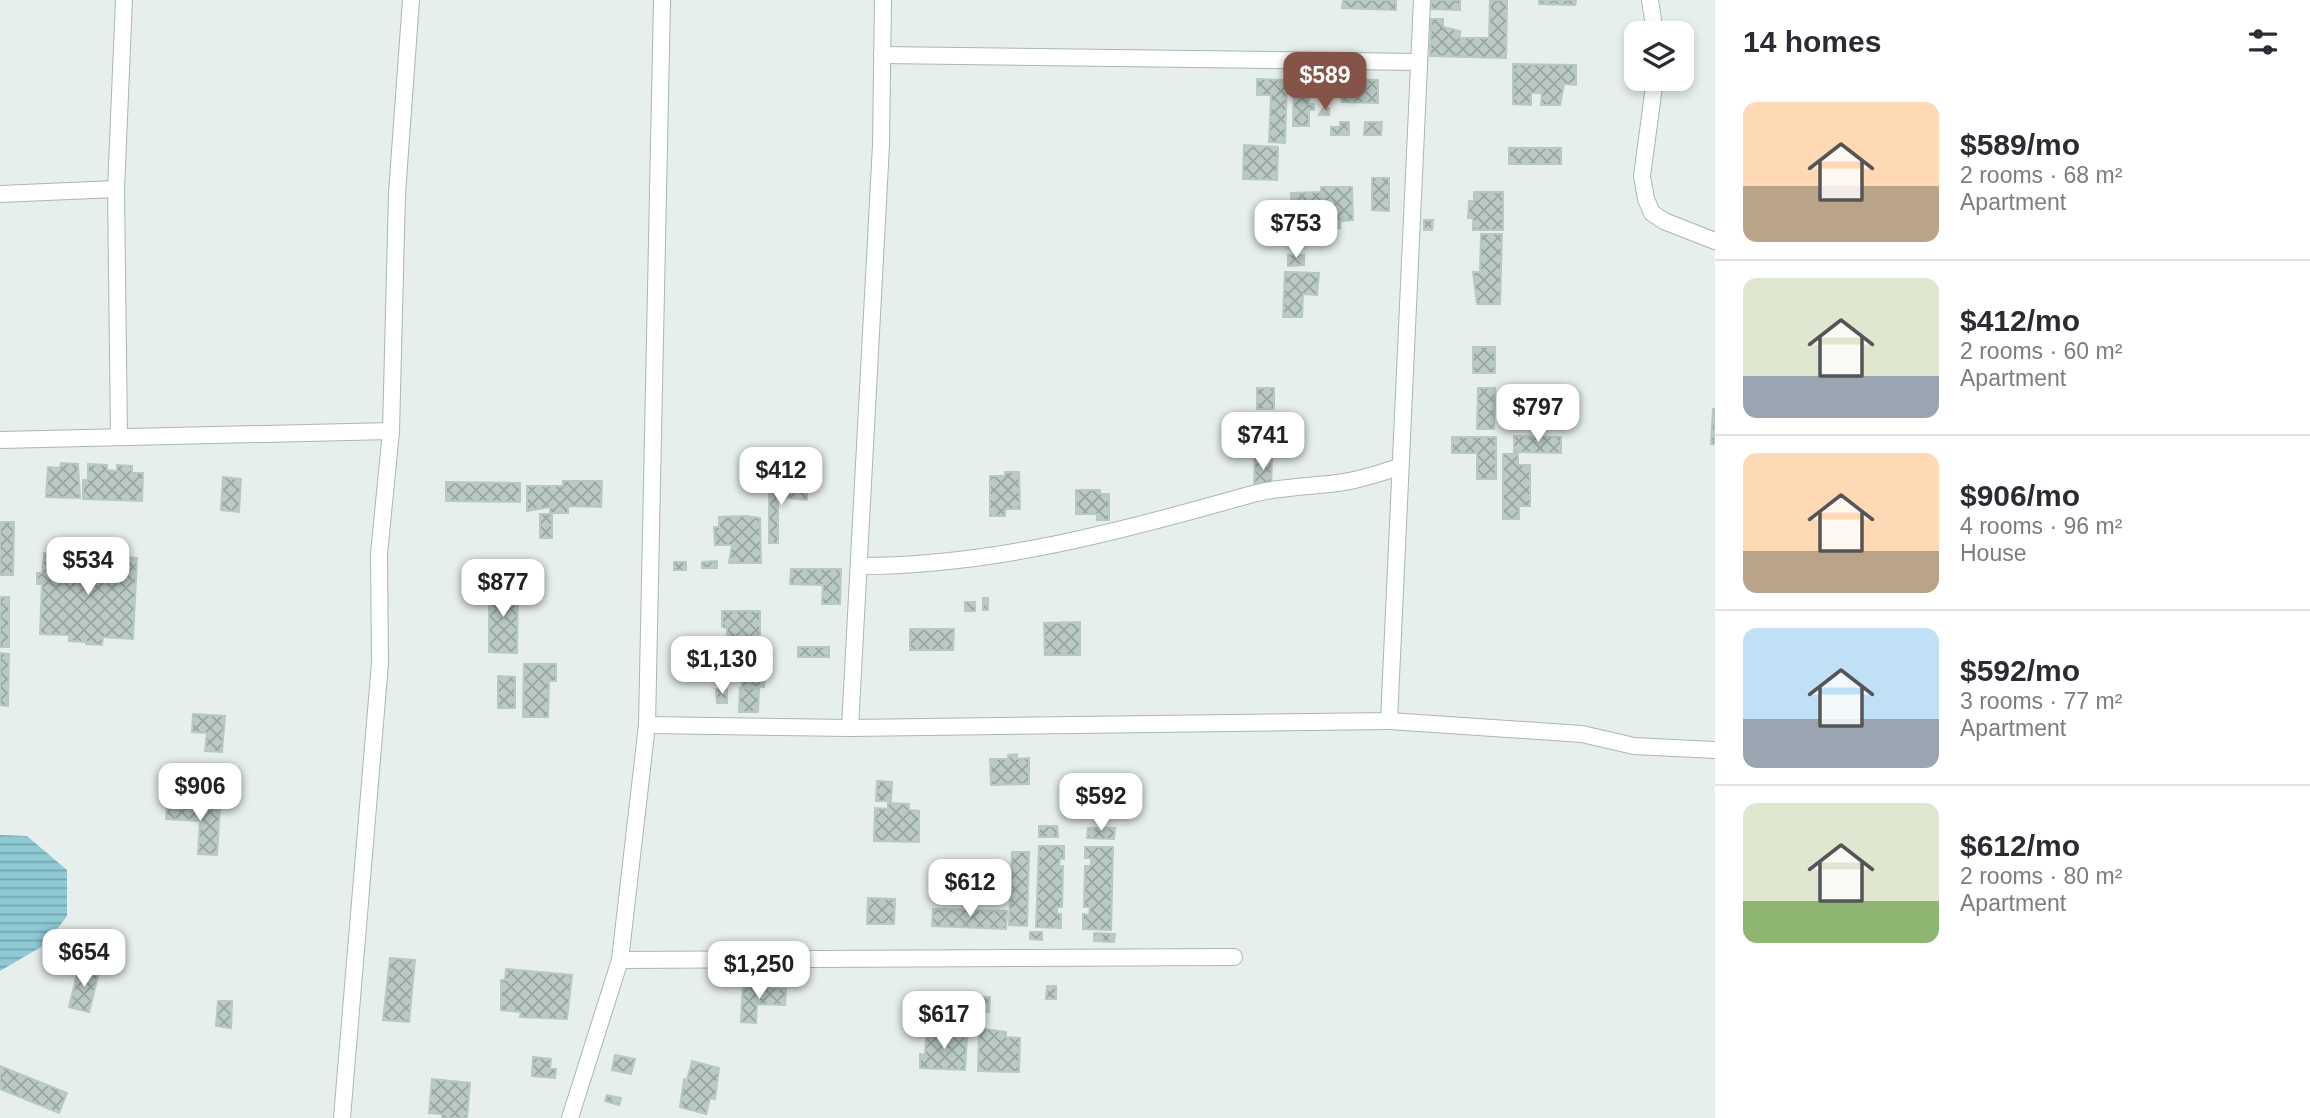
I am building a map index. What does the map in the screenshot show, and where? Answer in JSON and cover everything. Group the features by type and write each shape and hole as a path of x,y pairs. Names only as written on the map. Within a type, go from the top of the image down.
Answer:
{"street":[{"path":"119,437 116,189 124,0"},
{"path":"342,1118 380,663 379,554 391,431 397,193 411,0"},
{"path":"570,1118 620,960 647,725 662,0"},
{"path":"850,728 881,145 883,0"},
{"path":"1389,721 1422,0"},
{"path":"1650,0 1653,21"},
{"path":"882,55 1419,62"},
{"path":"1653,91 1642,176 1646,199 1652,213 1664,221 1715,241"},
{"path":"0,194 116,189"},
{"path":"0,440 391,431"},
{"path":"859,566 920,566 998,555 1129,529 1251,494 1347,482 1400,467"},
{"path":"647,725 850,728 1389,721 1582,734 1634,746 1715,750"},
{"path":"620,960 1234,957"}],"water":[{"path":"0,835 27,836 67,870 67,916 46,944 0,971"}],"building":[{"path":"1343,0 1396,0 1396,10 1342,8"},
{"path":"1427,0 1460,0 1460,10 1431,9 1431,3"},
{"path":"1490,0 1507,0 1506,58 1430,56 1431,19 1443,19 1443,27 1460,31 1460,38 1489,38"},
{"path":"1539,0 1576,0 1575,5 1539,4"},
{"path":"1513,64 1576,65 1576,85 1564,84 1560,105 1541,105 1542,93 1531,93 1531,105 1513,104"},
{"path":"1257,79 1287,80 1285,143 1269,142 1271,95 1257,95"},
{"path":"1294,79 1338,79 1338,96 1309,96 1309,104 1314,104 1314,110 1309,110 1309,126 1293,126"},
{"path":"1339,79 1378,80 1378,103 1342,102"},
{"path":"1323,108 1329,108 1329,115 1319,115"},
{"path":"1340,122 1349,122 1349,135 1331,135 1331,127 1340,127"},
{"path":"1365,122 1382,122 1381,135 1364,135"},
{"path":"1244,145 1278,147 1277,180 1243,179"},
{"path":"1509,148 1561,148 1561,164 1509,164"},
{"path":"1372,178 1389,178 1389,211 1372,210"},
{"path":"1321,187 1352,187 1353,220 1340,221 1340,228 1292,229 1291,193 1321,192"},
{"path":"1474,192 1503,192 1503,230 1473,230 1473,218 1468,218 1469,201 1474,201"},
{"path":"1424,220 1433,220 1432,230 1424,230"},
{"path":"1481,234 1502,234 1500,304 1477,304 1473,272 1480,272"},
{"path":"1288,255 1304,255 1304,265 1288,266"},
{"path":"1285,272 1319,273 1317,295 1303,294 1302,317 1283,317"},
{"path":"1473,347 1495,347 1495,373 1473,373"},
{"path":"1257,388 1274,388 1274,409 1257,409"},
{"path":"1478,388 1495,388 1494,429 1477,429"},
{"path":"1713,409 1715,444 1711,444"},
{"path":"1514,436 1561,437 1561,453 1514,452"},
{"path":"1452,437 1496,437 1496,479 1477,479 1477,453 1452,453"},
{"path":"1503,454 1518,454 1518,465 1530,465 1530,506 1519,506 1519,519 1503,519"},
{"path":"1255,456 1272,456 1271,489 1254,489"},
{"path":"61,463 78,464 80,498 46,497 48,467 60,468"},
{"path":"88,464 107,465 107,470 117,471 117,465 132,466 132,473 143,473 142,501 83,499 83,480 88,480"},
{"path":"1005,472 1019,472 1020,509 1005,509 1005,516 990,516 990,476 1005,476"},
{"path":"223,477 241,479 239,512 221,510"},
{"path":"563,481 602,481 601,507 568,506 568,513 550,513 550,507 527,511 527,486 563,486"},
{"path":"446,482 520,483 520,502 446,501"},
{"path":"807,488 807,500 778,497 778,543 769,543 769,489"},
{"path":"1076,490 1100,490 1100,494 1109,494 1109,520 1097,520 1097,514 1076,514"},
{"path":"540,514 552,514 552,538 540,538"},
{"path":"719,517 760,518 761,563 729,563 732,545 715,545 714,527 719,527"},
{"path":"0,522 14,522 13,575 0,575"},
{"path":"44,553 137,558 133,639 103,637 102,645 86,644 86,635 85,642 69,641 69,635 40,634 42,584 37,584 37,573 42,573"},
{"path":"717,561 717,568 702,568 702,562"},
{"path":"674,562 686,562 686,570 674,570"},
{"path":"791,569 841,569 840,604 822,604 823,585 790,584"},
{"path":"489,586 518,586 517,653 489,652"},
{"path":"0,597 9,597 9,647 0,647"},
{"path":"983,598 988,598 988,610 983,610"},
{"path":"965,602 975,602 975,611 965,611"},
{"path":"722,611 760,611 760,640 727,640 727,628 722,627"},
{"path":"1080,622 1080,655 1045,655 1044,623"},
{"path":"910,629 954,629 953,650 910,650"},
{"path":"742,646 764,647 764,687 742,687"},
{"path":"798,647 829,647 829,657 798,657"},
{"path":"0,653 9,654 8,706 0,705"},
{"path":"524,664 556,664 556,681 549,681 548,717 523,717"},
{"path":"498,676 515,677 515,708 498,708"},
{"path":"740,688 759,688 758,712 739,712"},
{"path":"716,689 727,689 727,703 717,703"},
{"path":"193,714 225,716 222,752 205,751 207,733 192,732"},
{"path":"1017,754 1017,759 1029,758 1029,784 991,785 990,759 1009,759 1008,755"},
{"path":"877,781 892,782 891,801 876,801"},
{"path":"167,803 220,806 217,855 198,854 200,821 166,819"},
{"path":"888,803 909,804 909,810 919,811 919,842 874,841 875,808 888,809"},
{"path":"1039,826 1057,826 1058,837 1039,837"},
{"path":"1088,828 1115,828 1114,839 1087,838"},
{"path":"1039,846 1064,846 1064,859 1060,858 1059,866 1063,866 1062,907 1057,907 1057,914 1061,914 1061,928 1036,927"},
{"path":"1085,847 1113,847 1111,930 1083,929 1083,914 1089,915 1090,907 1084,907 1085,866 1091,866 1091,858 1085,858"},
{"path":"1012,852 1029,852 1027,926 1009,925"},
{"path":"868,898 895,899 894,924 867,924"},
{"path":"933,909 1007,911 1006,929 932,926"},
{"path":"1030,932 1042,932 1042,940 1030,939"},
{"path":"1094,933 1115,934 1114,942 1094,941"},
{"path":"390,958 415,960 409,1022 383,1020"},
{"path":"79,966 99,972 89,1012 69,1007"},
{"path":"506,969 572,975 567,1019 520,1017 521,1012 501,1010 501,980 505,980"},
{"path":"743,984 748,984 748,987 786,989 785,1005 757,1004 756,1023 741,1022"},
{"path":"1047,986 1056,986 1056,999 1046,999"},
{"path":"978,997 990,997 989,1012 978,1011"},
{"path":"218,1001 232,1001 231,1028 216,1026"},
{"path":"979,1028 1006,1032 1006,1037 1020,1038 1019,1072 978,1071"},
{"path":"934,1029 949,1029 954,1037 967,1037 965,1070 920,1068 920,1054 925,1055 926,1037 933,1037"},
{"path":"615,1055 635,1059 631,1074 612,1070"},
{"path":"533,1057 551,1059 550,1069 556,1069 555,1078 532,1076"},
{"path":"692,1061 719,1068 715,1099 710,1098 706,1114 680,1107 684,1079 687,1080"},
{"path":"0,1066 67,1093 59,1113 0,1089"},
{"path":"432,1079 470,1083 467,1118 442,1118 442,1114 429,1113"},
{"path":"607,1095 621,1098 619,1105 605,1101"}]}
